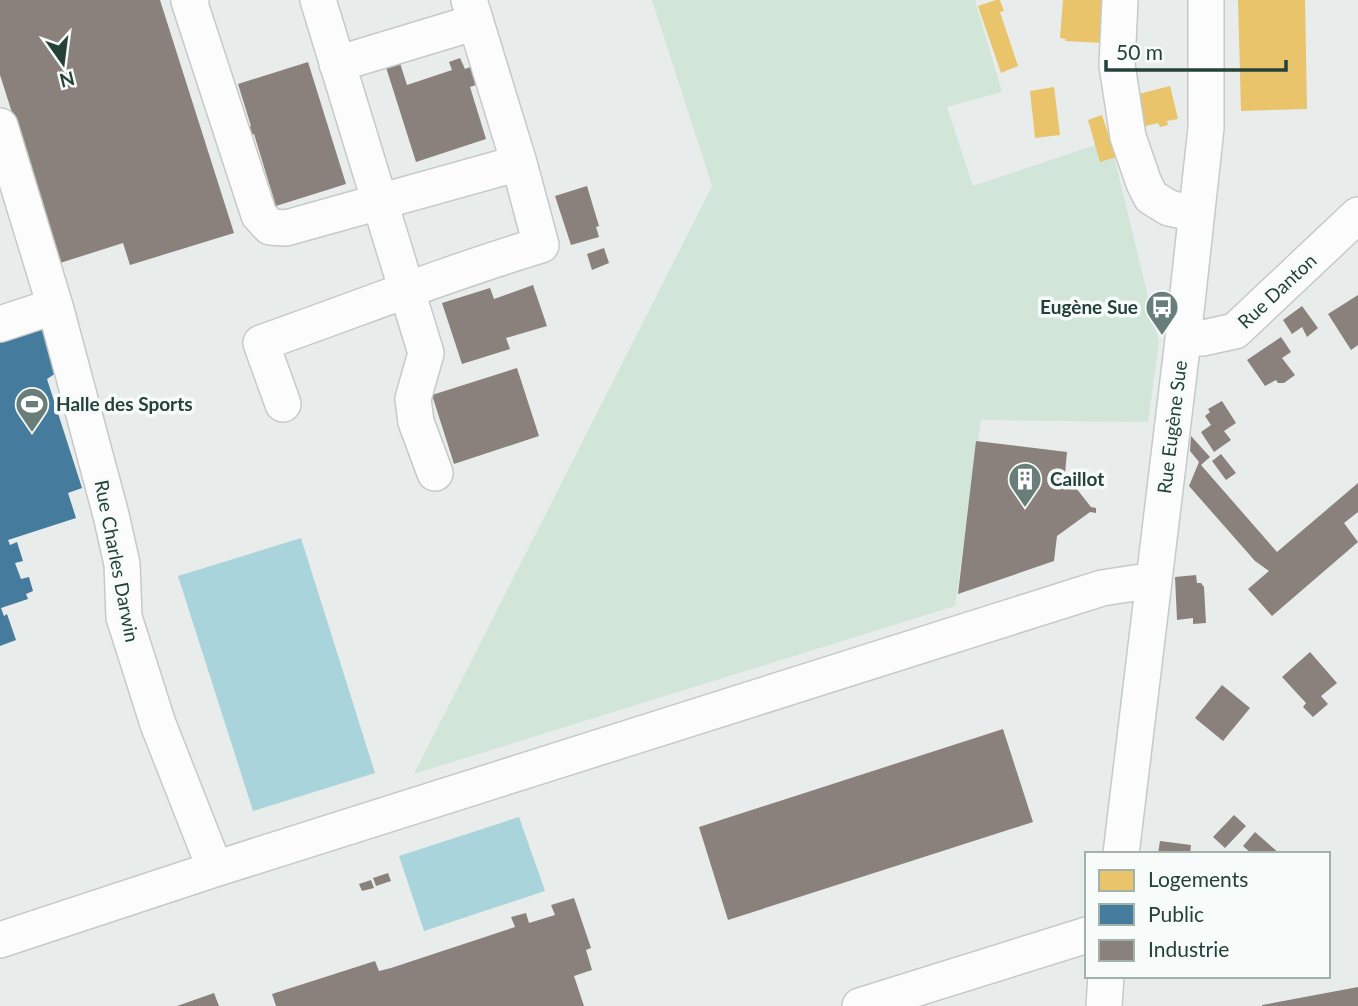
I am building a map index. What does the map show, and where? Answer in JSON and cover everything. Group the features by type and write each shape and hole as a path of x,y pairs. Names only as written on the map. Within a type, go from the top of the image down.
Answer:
{"street":[{"path":"191,0 189,1 260,215 270,227 286,229 519,163"},
{"path":"318,0 426,353 413,399 416,422 435,473"},
{"path":"1120,0 1116,65 1128,137 1144,183 1151,197 1169,208 1196,214"},
{"name":"Rue Eugène Sue","path":"1121,852 1206,128 1206,0"},
{"path":"283,404 261,343 407,292 462,269 541,245 472,11 337,64"},
{"name":"Rue Charles Darwin","path":"0,126 55,306 111,515 122,564 124,617 158,724 215,869"},
{"name":"Rue Danton","path":"1182,338 1203,338 1235,331 1358,215"},
{"path":"0,324 55,306"},
{"path":"0,940 215,869 1102,588 1154,580"},
{"path":"860,1006 1085,936"},
{"path":"1104,1006 1106,978"}],"green space":[{"path":"652,0 975,0 1002,92 947,107 973,186 1110,140 1159,342 1148,422 981,420 955,606 414,774 712,186"}],"water":[{"path":"301,538 375,773 253,811 178,576"},
{"path":"519,817 545,891 424,931 399,856"}],"building: Logements":[{"path":"1000,0 1004,11 1000,12 1018,66 1001,73 978,6"},
{"path":"1063,0 1105,0 1102,43 1065,41 1066,39 1060,38"},
{"path":"1238,0 1305,0 1307,109 1241,111"},
{"path":"1170,86 1178,119 1167,121 1168,125 1160,127 1158,123 1142,127 1135,95"},
{"path":"1054,87 1060,135 1035,138 1030,91"},
{"path":"1102,115 1116,157 1100,162 1088,120"}],"building: Public":[{"name":"Halle des Sports","path":"36,325 46,330 56,373 47,379 82,488 68,493 76,518 8,540 10,545 17,542 23,561 15,563 21,579 29,577 33,591 26,594 28,599 1,608 4,616 7,614 16,640 0,646 0,341 24,333"}],"building: Industrie":[{"path":"0,0 160,0 234,233 130,265 123,243 60,263 0,75"},
{"path":"398,57 407,85 452,70 449,62 460,58 465,69 473,66 479,84 470,87 486,139 416,162 384,61"},
{"path":"308,62 346,184 276,206 254,134 247,136 245,127 251,126 238,84"},
{"path":"587,186 599,226 596,227 599,237 571,245 555,196"},
{"path":"604,248 609,263 592,270 587,254"},
{"path":"533,285 547,326 506,338 510,349 462,364 442,303 490,288 494,299"},
{"path":"1358,295 1358,345 1351,350 1328,314"},
{"path":"1302,306 1318,328 1307,337 1302,327 1292,334 1283,320"},
{"path":"1281,337 1291,352 1282,358 1295,375 1284,383 1278,383 1276,380 1265,386 1247,360"},
{"path":"517,368 539,436 454,464 432,395"},
{"path":"1222,401 1236,423 1224,431 1231,440 1214,452 1201,432 1211,425 1205,416 1210,412 1208,409"},
{"path":"1191,436 1210,457 1201,465 1277,552 1358,483 1358,512 1344,523 1358,542 1272,616 1248,589 1269,571 1255,561 1189,486 1199,462 1190,451"},
{"name":"Caillot","path":"976,441 1067,452 1065,474 1091,507 1096,508 1096,513 1090,512 1057,536 1054,561 958,594"},
{"path":"1221,454 1236,473 1226,480 1212,461"},
{"path":"1196,575 1197,583 1204,587 1206,623 1193,624 1193,618 1177,620 1175,577"},
{"path":"1310,652 1337,683 1321,696 1328,704 1313,717 1303,707 1306,703 1282,677"},
{"path":"1222,685 1250,708 1223,741 1195,718"},
{"path":"1003,729 1033,822 728,920 699,827"},
{"path":"1234,815 1246,826 1225,848 1213,837"},
{"path":"1255,832 1278,852 1250,852 1243,846"},
{"path":"1160,841 1191,845 1190,852 1158,852"},
{"path":"388,873 391,881 376,886 373,878"},
{"path":"371,880 374,888 362,891 359,884"},
{"path":"574,898 591,948 586,950 592,970 574,976 584,1006 276,1006 272,994 375,961 379,971 391,968 515,927 511,917 526,913 529,923 555,915 551,905"},
{"path":"1358,987 1358,1006 1262,1006 1262,1005"},
{"path":"214,993 219,1006 177,1006"}],"place":[{"name":"Eugène Sue","path":"1162,337"},
{"name":"Halle des Sports","path":"32,434"},
{"name":"Caillot","path":"1025,509"}]}
